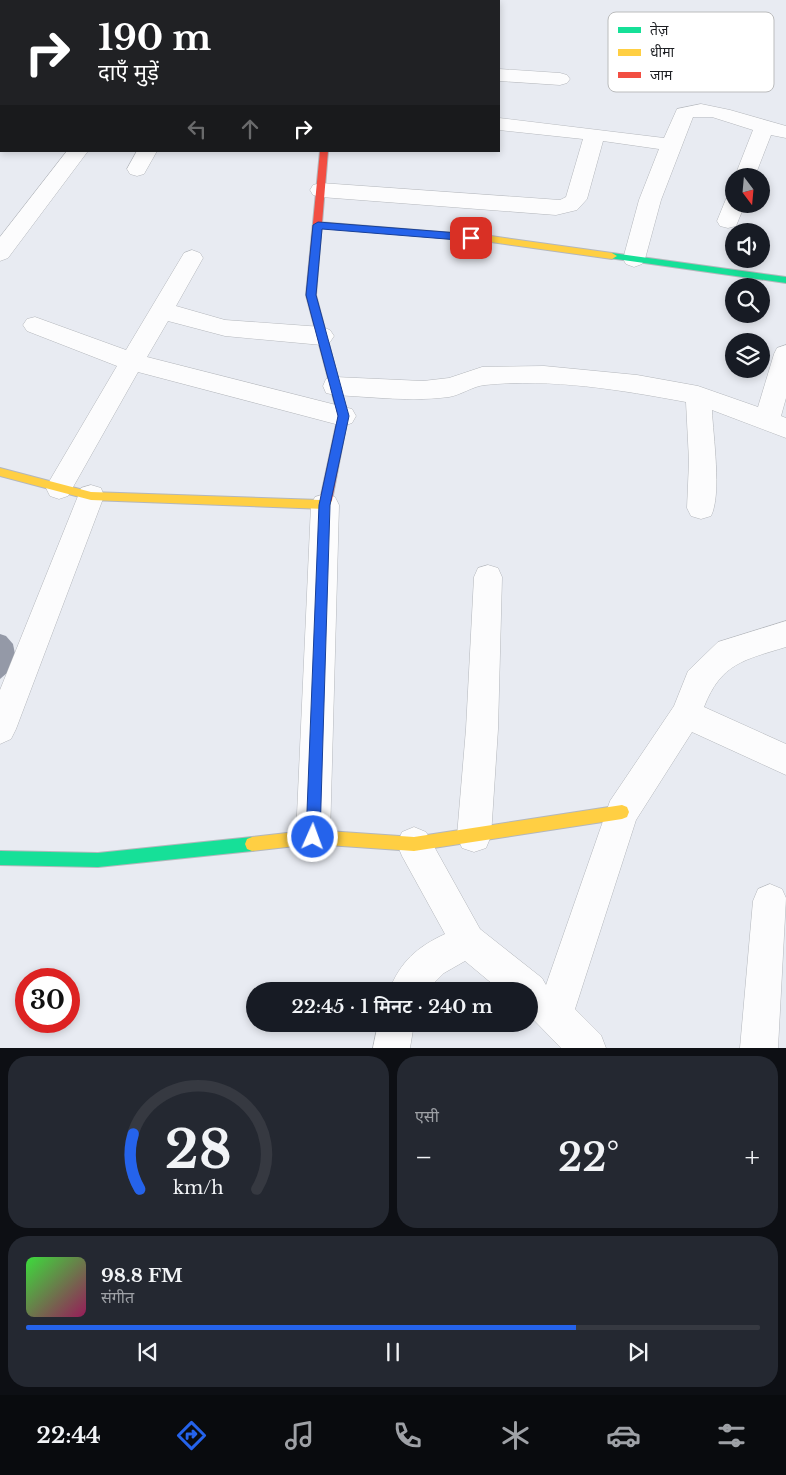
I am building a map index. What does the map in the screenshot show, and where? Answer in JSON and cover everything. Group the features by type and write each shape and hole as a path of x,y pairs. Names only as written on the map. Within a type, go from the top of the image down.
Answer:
{"street":[{"path":"500,75 560,79"},
{"path":"634,259 650,200 684,113 691,109 702,109 786,132"},
{"path":"500,124 595,134 672,145"},
{"path":"748,168 764,127"},
{"path":"321,190 556,208 564,207 571,205 576,199 595,134"},
{"path":"3,244 77,152"},
{"path":"313,837 325,505 343,416 311,295 324,152"},
{"path":"318,225 491,239 786,280"},
{"path":"59,488 192,258"},
{"path":"162,311 225,328 322,336"},
{"path":"35,325 133,362 343,416"},
{"path":"335,386 423,390 451,386 482,376 524,374 637,384 698,395 776,424 786,354"},
{"path":"698,395 702,461 701,508"},
{"path":"0,472 91,496 325,505"},
{"path":"0,729 91,496"},
{"path":"474,836 482,730 488,577"},
{"path":"587,1047 538,999 622,812 686,714 699,681 712,666 729,651 786,634"},
{"path":"686,714 786,760"},
{"path":"0,858 98,860 313,837 414,844 622,812"},
{"path":"414,844 468,941 517,982"},
{"path":"758,1048 770,901"},
{"path":"411,982 430,960 468,941"},
{"path":"391,1048 394,1032"}],"building":[{"path":"0,634 6,636 13,644 15,654 7,673 0,679"}],"traffic: fast":[{"path":"612,256 786,280"},
{"path":"0,858 98,860 252,844"}],"traffic: slow":[{"path":"318,225 491,239 612,256"},
{"path":"0,472 91,496 325,505 326,500"},
{"path":"252,844 313,837 414,844 622,812"}],"traffic: jam":[{"path":"324,152 311,295 343,416 326,500"}],"route":[{"path":"313,837 325,505 343,416 311,295 318,225 471,238"}]}
